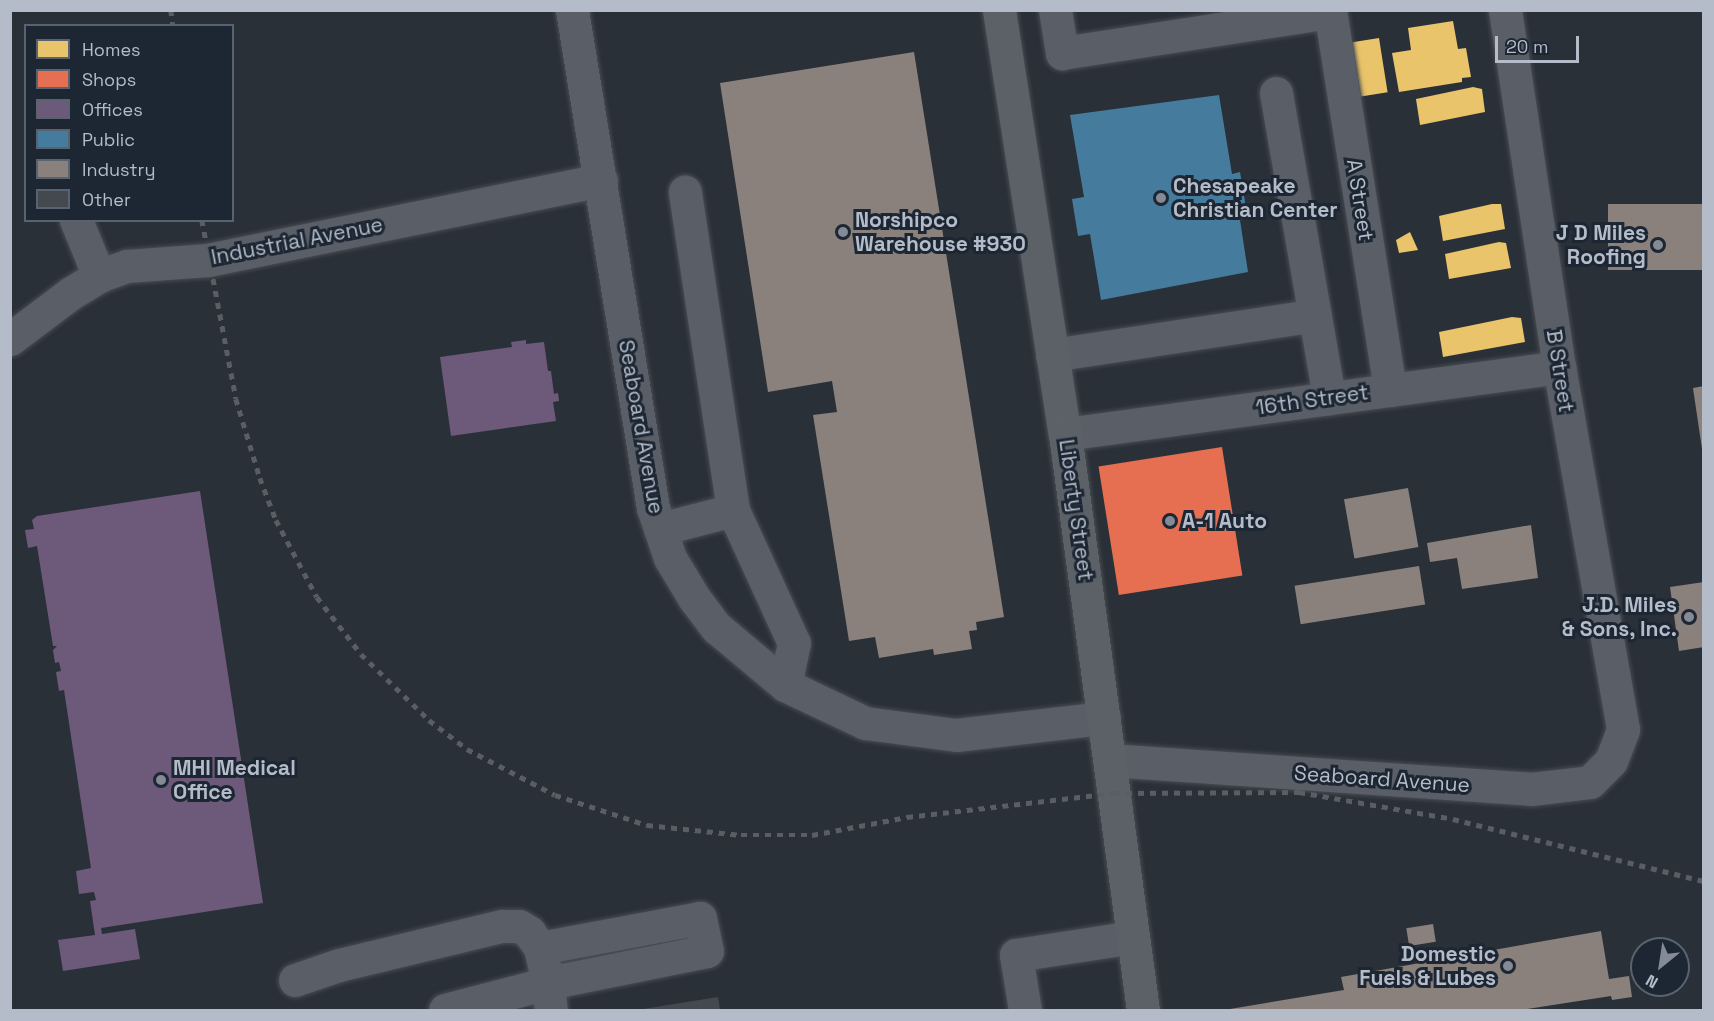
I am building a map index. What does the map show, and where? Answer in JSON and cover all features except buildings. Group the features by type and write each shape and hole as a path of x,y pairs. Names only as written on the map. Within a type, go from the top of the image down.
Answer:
{"main road":[{"name":"Liberty Street","path":"999,10 1065,434 1143,1011"}],"street":[{"name":"Seaboard Avenue","path":"572,10 601,180 637,430 660,529 670,558 717,628 784,685 865,723 903,730 956,735 1104,718"},
{"path":"1055,10 1062,53 1193,21 1330,11"},
{"name":"B Street","path":"1505,10 1559,367 1623,729"},
{"name":"A Street","path":"1330,11 1390,390"},
{"path":"1276,93 1329,398"},
{"name":"Industrial Avenue","path":"10,339 37,316 99,276 127,266 208,260 601,180"},
{"path":"685,192 733,510 794,644 784,685"},
{"path":"77,222 99,276"},
{"path":"1053,355 1314,315"},
{"name":"16th Street","path":"1065,434 1559,367"},
{"path":"660,529 733,510"},
{"name":"Seaboard Avenue","path":"1109,760 1531,789 1590,782 1611,761 1623,729"},
{"path":"445,1011 549,997 707,951 700,918 540,948"},
{"path":"295,980 339,965 502,926 519,926 530,932 540,948 549,997"},
{"path":"1025,1011 1016,955 1133,936"}],"railway":[{"path":"171,10 173,24"},
{"path":"202,222 236,399 260,478 276,520 317,597 361,654 429,720 467,749 555,795 647,825 741,835 812,835 907,817 1114,793 1299,792 1453,819 1704,881"}],"place":[{"name":"Chesapeake Christian Center","path":"1161,198"},
{"name":"Norshipco Warehouse #930","path":"843,232"},
{"name":"J D Miles Roofing","path":"1658,245"},
{"name":"A-1 Auto","path":"1170,521"},
{"name":"J.D. Miles & Sons, Inc.","path":"1689,617"},
{"name":"MHI Medical Office","path":"161,780"},
{"name":"Domestic Fuels & Lubes","path":"1508,966"}]}
